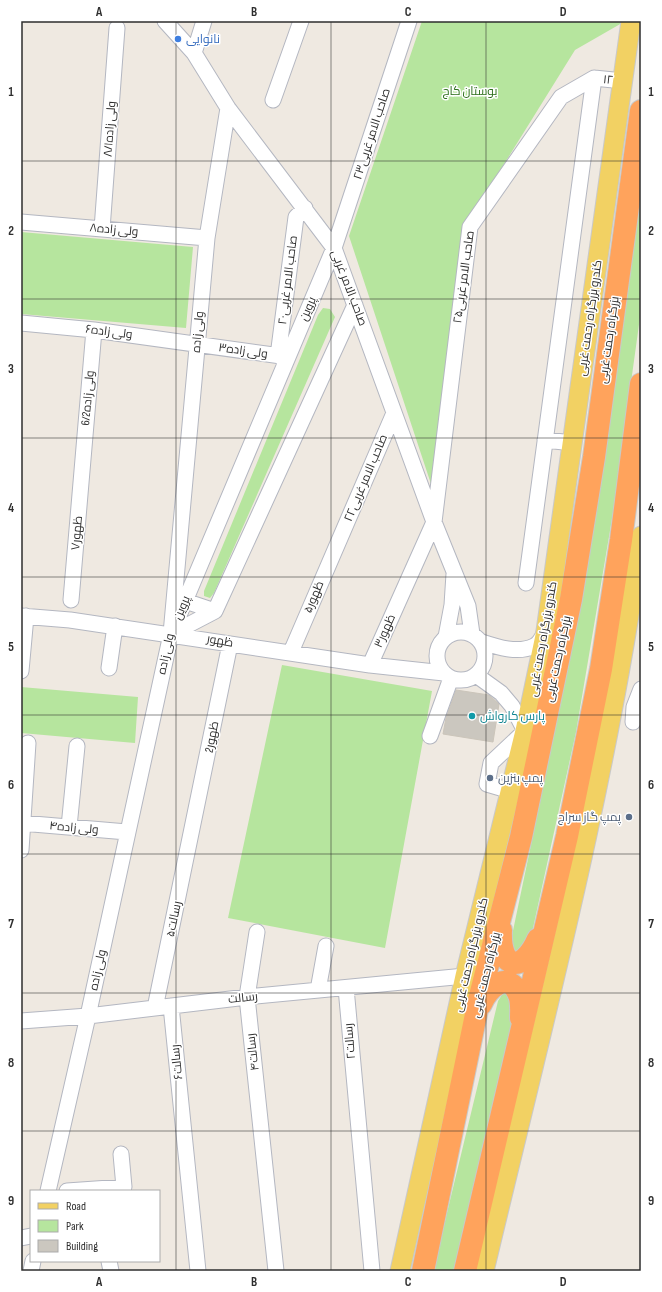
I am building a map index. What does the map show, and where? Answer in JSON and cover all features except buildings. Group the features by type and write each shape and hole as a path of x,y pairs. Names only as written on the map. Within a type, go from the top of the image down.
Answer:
{"highway":[{"name":"بزرگراه رحمت غربی","path":"423,1271 432,1235 474,1024 520,837 571,599 594,457 641,111"},
{"path":"465,1271 567,836 601,669 631,538 641,384"},
{"path":"503,907 501,951 506,960 516,963 520,963 529,957 548,916"},
{"path":"474,1024 487,992 494,985 507,983 516,989 520,997 521,1035"},
{"path":"412,1271 432,1235"}],"main road":[{"name":"کندرو بزرگراه رحمت غربی","path":"400,1271 465,976 502,791 519,736 546,631 631,21"},
{"path":"622,81 638,141"},
{"path":"484,1271 589,828 611,719 632,605 631,538"}],"street":[{"name":"صاحب الامر غربی","path":"165,21 194,53 228,108 334,248 434,522 468,606 477,638"},
{"path":"194,53 204,21"},
{"path":"273,100 301,21"},
{"name":"صاحب الامر غربی۲۳","path":"334,248 409,21"},
{"name":"ولی زاده۸/۱","path":"102,229 117,28"},
{"path":"526,583 594,78"},
{"name":"۱۲","path":"594,78 622,81"},
{"name":"صاحب الامر غربی۲۵","path":"434,522 470,227 561,97 594,78"},
{"name":"ولی زاده","path":"48,1190 88,1016 171,634 207,238 228,108"},
{"name":"صاحب الامر غربی۲۰","path":"283,356 296,217 305,208"},
{"name":"ولی زاده۸","path":"21,222 207,238"},
{"name":"پروین","path":"171,634 283,356 334,248"},
{"path":"185,601 215,611 355,305"},
{"name":"ولی زاده۶","path":"21,323 94,330 197,344"},
{"name":"6/2ولی زاده","path":"83,465 94,330"},
{"name":"ولی زاده۳","path":"197,344 283,356"},
{"name":"صاحب الامر غربی٢٢","path":"338,543 394,413"},
{"path":"545,440 573,443"},
{"name":"ظهور۷","path":"71,600 83,465"},
{"name":"ظهور۳","path":"370,665 434,522"},
{"name":"ظهور۵","path":"291,652 338,543"},
{"path":"455,571 452,605 437,656 439,665 447,675 464,680 476,675 482,668 485,660 485,651 477,638"},
{"name":"پروین","path":"171,634 215,611"},
{"path":"21,671 23,616"},
{"name":"ظهور","path":"23,616 115,626 370,665 418,669 447,675"},
{"path":"109,668 115,626"},
{"path":"418,669 442,642 458,631 499,648 521,649 535,646 546,631"},
{"name":"2ظهور","path":"193,831 230,644"},
{"path":"620,673 624,687 629,689 641,684"},
{"path":"430,736 447,675"},
{"path":"476,675 501,693 512,706 519,736 491,763 486,784 502,791"},
{"path":"611,719 637,723 634,707 641,689"},
{"path":"21,850 28,743"},
{"path":"69,828 77,746"},
{"name":"ولی زاده۴","path":"22,823 127,832"},
{"name":"رسالت۵","path":"155,1008 193,831"},
{"name":"رسالت۴","path":"257,932 247,997 276,1267"},
{"path":"318,990 326,946"},
{"name":"رسالت","path":"21,1021 88,1016 247,997 465,976"},
{"name":"رسالت۲","path":"346,988 372,1271"},
{"name":"رسالت۶","path":"171,1006 198,1271"},
{"path":"81,1190 124,1187 121,1154"}],"green space":[{"name":"بوستان کاج","path":"422,21 622,21 622,23 575,50 463,230 431,484 349,236"},
{"path":"641,165 641,310 613,513 576,732 533,928 527,950 514,954 510,945 573,630"},
{"path":"21,232 193,247 186,328 21,314"},
{"path":"323,308 330,309 335,317 214,593 210,598 204,596 204,591 318,315"},
{"path":"282,665 432,691 385,948 228,918"},
{"path":"21,687 138,697 135,743 21,733"},
{"path":"505,990 516,1007 483,1158 454,1271 433,1271 498,1001"}],"place":[{"name":"نانوایی","path":"178,39"},
{"name":"پارس کارواش","path":"472,716"},
{"name":"پمپ بنزین","path":"490,778"},
{"name":"پمپ گاز سراج","path":"629,817"}]}
